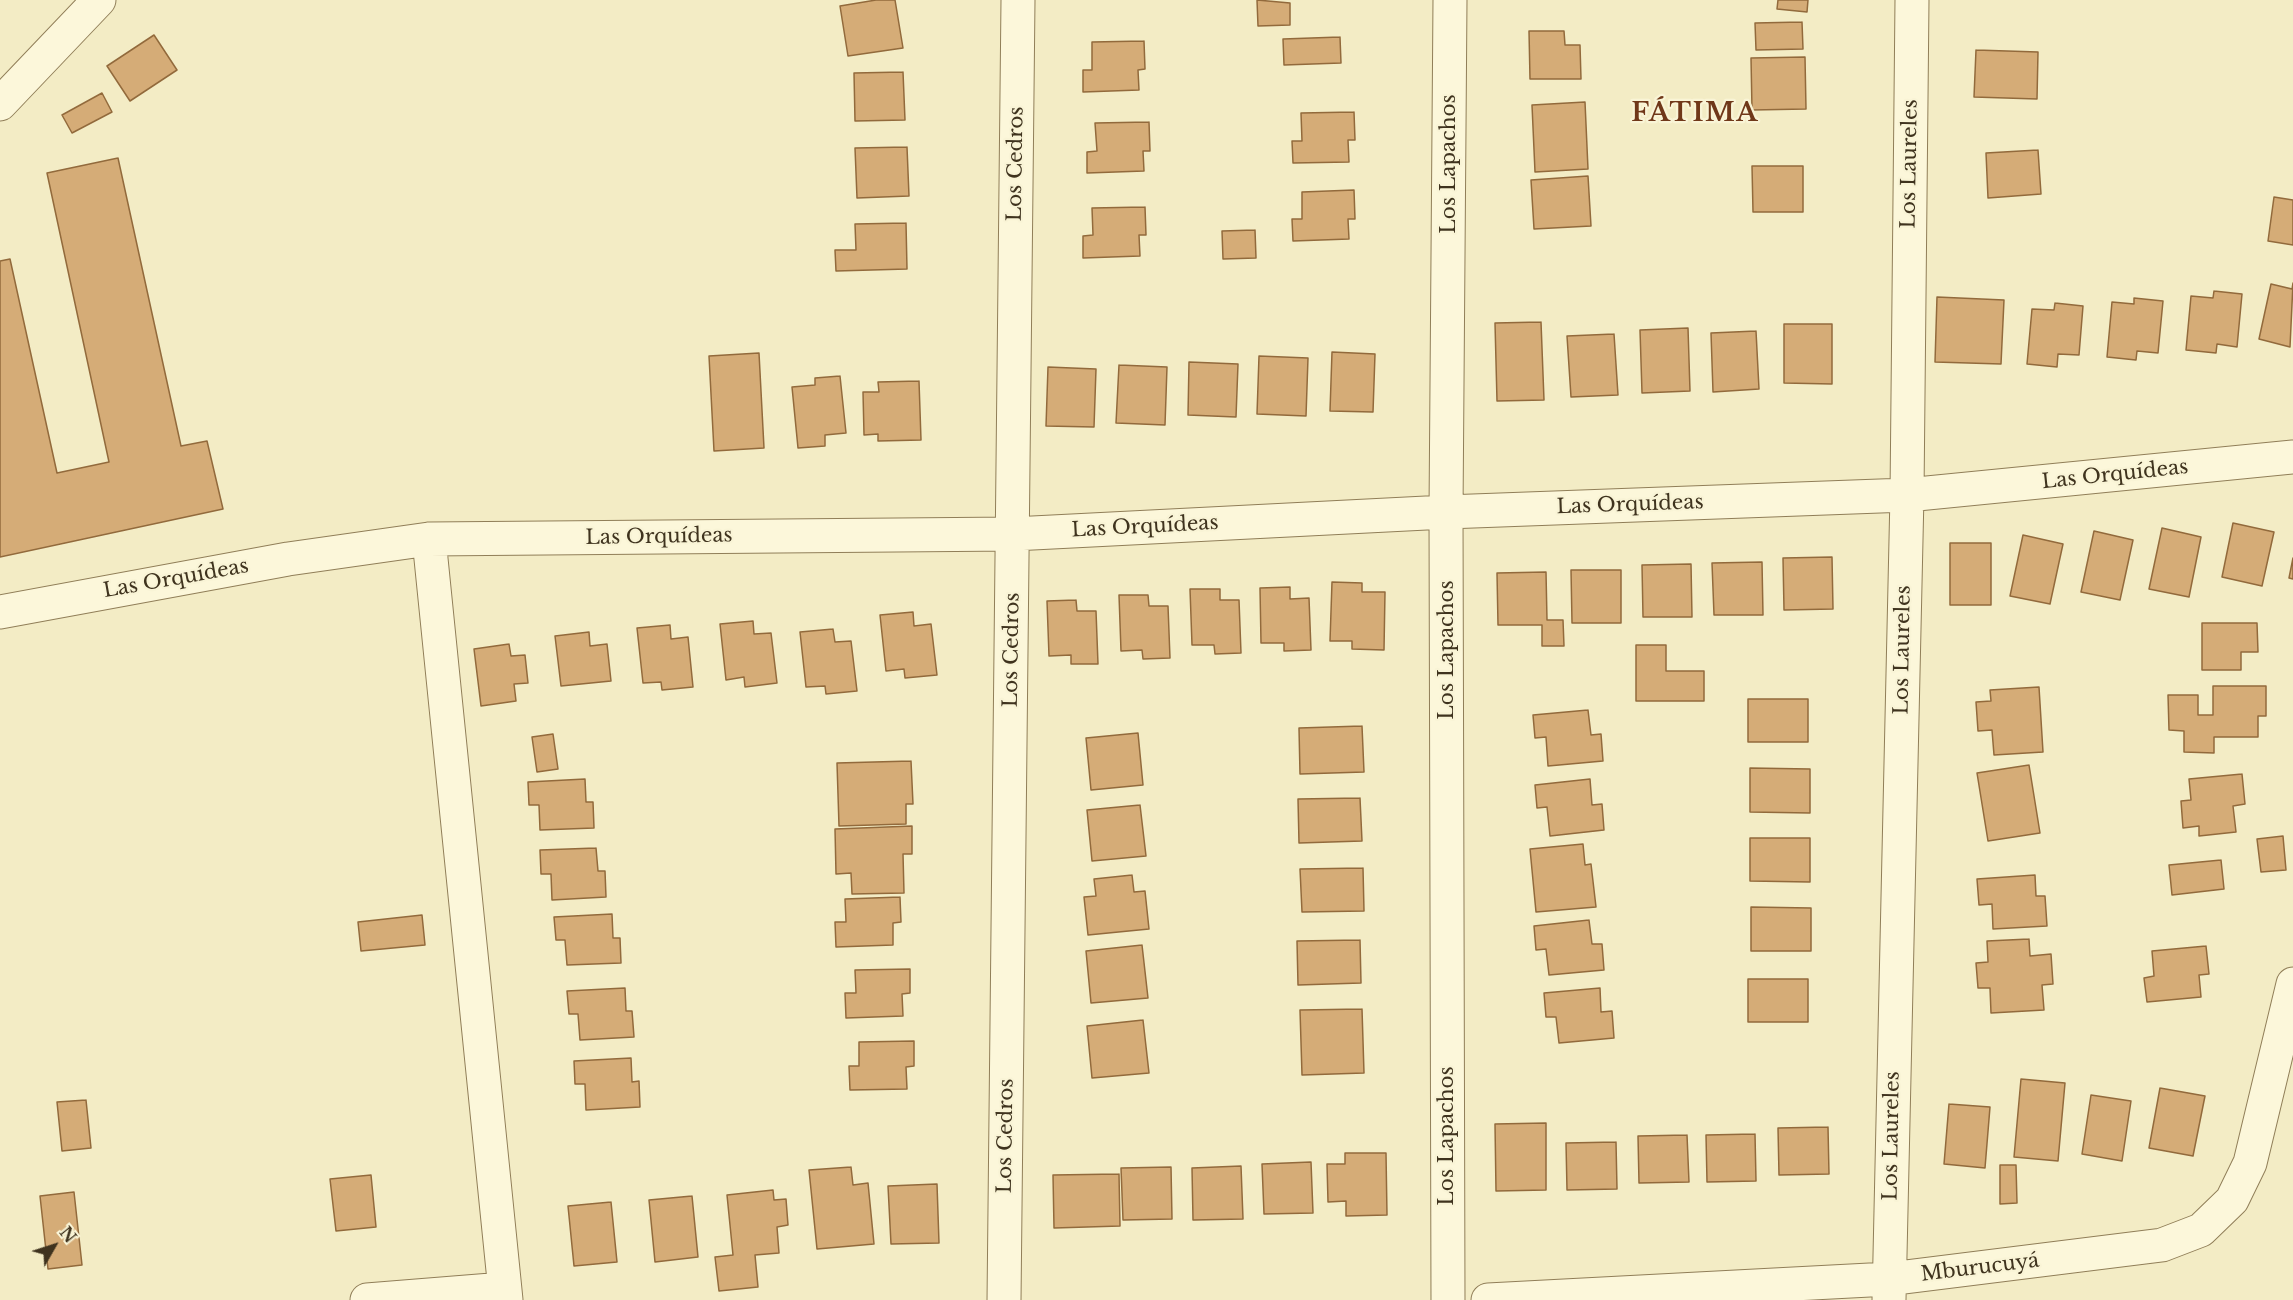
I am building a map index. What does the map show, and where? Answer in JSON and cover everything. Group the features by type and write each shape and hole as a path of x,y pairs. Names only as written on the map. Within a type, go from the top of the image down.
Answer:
{"street":[{"path":"0,104 99,0"},
{"name":"Los Cedros","path":"1004,1300 1018,0"},
{"name":"Los Lapachos","path":"1448,1300 1446,512 1450,0"},
{"name":"Los Laureles","path":"1889,1290 1907,495 1912,0"},
{"name":"Las Orquídeas","path":"0,612 288,559 429,539 1013,534 1446,512 1907,495 2293,457"},
{"path":"367,1300 505,1294 429,539"},
{"name":"Mburucuyá","path":"1488,1300 1889,1290 2162,1245 2201,1230 2232,1200 2250,1162 2293,984"}],"building":[{"path":"876,0 895,0 903,48 848,56 840,6"},
{"path":"1257,0 1290,3 1290,25 1258,26"},
{"path":"1778,0 1808,0 1807,12 1777,9"},
{"path":"1802,22 1803,49 1756,50 1755,23"},
{"path":"1529,31 1564,31 1565,45 1580,45 1581,79 1530,79"},
{"path":"154,35 177,70 130,101 107,66"},
{"path":"1340,37 1341,63 1284,65 1283,39"},
{"path":"1144,41 1145,69 1138,70 1139,90 1083,92 1083,70 1092,70 1092,42"},
{"path":"1976,50 2038,52 2037,99 1974,97"},
{"path":"1805,57 1806,109 1752,110 1751,58"},
{"path":"903,72 905,120 855,121 854,73"},
{"path":"102,93 112,112 72,133 62,115"},
{"path":"1585,102 1588,169 1535,172 1532,105"},
{"path":"1354,112 1355,140 1348,140 1349,162 1293,163 1292,141 1302,141 1301,113"},
{"path":"1149,122 1150,151 1143,151 1144,171 1087,173 1087,152 1097,151 1095,123"},
{"path":"907,147 909,196 857,198 855,148"},
{"path":"2038,150 2041,194 1988,198 1986,153"},
{"path":"118,158 181,446 207,441 223,509 0,557 0,261 10,259 57,473 109,462 47,173"},
{"path":"1752,166 1803,166 1803,212 1753,212"},
{"path":"1588,176 1591,226 1534,229 1531,180"},
{"path":"1354,190 1355,219 1348,219 1349,239 1293,241 1292,219 1302,219 1302,192"},
{"path":"2274,197 2293,200 2293,245 2268,241"},
{"path":"1145,207 1146,235 1139,235 1140,256 1083,258 1083,236 1093,235 1092,208"},
{"path":"906,223 907,269 836,271 835,250 856,250 855,224"},
{"path":"1255,230 1256,258 1223,259 1222,231"},
{"path":"2293,283 2290,347 2259,339 2271,284 2292,289"},
{"path":"2214,291 2242,294 2237,347 2217,344 2216,353 2186,350 2191,296 2213,298"},
{"path":"1937,297 2004,300 2001,364 1935,362"},
{"path":"2134,298 2163,301 2158,353 2137,351 2136,360 2107,357 2112,302 2134,304"},
{"path":"2055,303 2083,306 2079,355 2058,354 2057,367 2027,364 2032,309 2054,310"},
{"path":"1541,322 1544,400 1497,401 1495,323"},
{"path":"1784,324 1832,324 1832,384 1784,383"},
{"path":"1688,328 1690,391 1642,393 1640,330"},
{"path":"1756,331 1759,389 1713,392 1711,333"},
{"path":"1614,334 1618,395 1571,397 1567,336"},
{"path":"1332,352 1375,354 1373,412 1330,411"},
{"path":"759,353 764,448 714,451 709,356"},
{"path":"1259,356 1308,358 1306,416 1257,414"},
{"path":"1189,362 1238,364 1236,417 1188,415"},
{"path":"1119,365 1167,367 1165,425 1116,423"},
{"path":"1048,367 1096,369 1094,427 1046,426"},
{"path":"840,376 846,433 825,435 825,446 798,448 792,387 815,385 815,378"},
{"path":"919,381 921,440 878,441 878,434 864,435 863,392 879,392 878,382"},
{"path":"2233,523 2274,532 2262,586 2222,577"},
{"path":"2162,528 2201,537 2189,597 2149,589"},
{"path":"2094,531 2133,540 2120,600 2081,592"},
{"path":"2023,535 2063,544 2050,604 2010,596"},
{"path":"1950,543 1991,543 1991,605 1950,605"},
{"path":"1832,557 1833,609 1784,610 1783,558"},
{"path":"2293,558 2293,579 2289,578"},
{"path":"1762,562 1763,615 1714,615 1712,563"},
{"path":"1691,564 1692,617 1643,617 1642,565"},
{"path":"1571,570 1621,570 1621,623 1572,623"},
{"path":"1546,572 1547,620 1563,620 1564,646 1542,646 1542,625 1498,625 1497,573"},
{"path":"1332,582 1362,583 1362,592 1385,592 1384,650 1352,649 1352,641 1330,641"},
{"path":"1290,587 1290,599 1309,598 1311,650 1284,651 1284,643 1261,643 1260,588"},
{"path":"1190,589 1220,589 1220,600 1239,600 1241,653 1215,654 1214,645 1192,645"},
{"path":"1119,595 1148,595 1149,606 1168,606 1170,658 1143,659 1142,650 1121,651"},
{"path":"1076,600 1077,611 1096,611 1098,664 1071,664 1071,655 1049,656 1047,601"},
{"path":"913,612 914,626 931,624 937,675 905,678 904,669 886,671 880,615"},
{"path":"753,621 754,634 771,633 777,683 745,687 744,677 726,680 720,624"},
{"path":"2202,623 2257,623 2258,652 2241,652 2241,670 2202,670"},
{"path":"670,625 671,639 688,637 693,687 662,690 661,682 643,683 637,628"},
{"path":"833,629 835,642 851,641 857,691 826,694 825,686 806,687 800,632"},
{"path":"589,632 590,646 607,644 611,681 561,686 555,636"},
{"path":"509,644 511,656 525,655 528,683 514,684 516,701 481,706 474,649"},
{"path":"1636,645 1666,645 1666,671 1704,671 1704,701 1636,701"},
{"path":"2213,686 2266,686 2266,716 2258,716 2258,737 2214,737 2214,753 2184,752 2184,731 2169,730 2168,695 2198,695 2198,715 2213,715"},
{"path":"2039,687 2043,752 1994,755 1992,730 1978,731 1976,702 1991,701 1990,690"},
{"path":"1748,699 1808,699 1808,742 1748,742"},
{"path":"1588,710 1591,735 1601,734 1603,761 1548,766 1546,737 1535,738 1533,715"},
{"path":"1362,726 1364,772 1300,774 1299,728"},
{"path":"1138,733 1143,785 1091,790 1086,738"},
{"path":"553,734 558,769 537,772 532,737"},
{"path":"911,761 913,804 906,804 906,824 839,826 837,763"},
{"path":"2029,765 2040,833 1988,841 1977,773"},
{"path":"1750,768 1810,769 1810,813 1750,812"},
{"path":"2242,774 2245,804 2233,806 2236,832 2199,836 2199,826 2183,828 2181,801 2191,800 2189,779"},
{"path":"585,779 586,802 593,802 594,828 540,830 539,805 529,805 528,782"},
{"path":"1590,779 1592,805 1602,804 1604,830 1550,836 1547,807 1537,808 1535,785"},
{"path":"1360,798 1362,841 1299,843 1298,799"},
{"path":"1140,805 1146,856 1092,861 1087,810"},
{"path":"912,826 912,854 903,854 904,893 852,894 851,873 836,874 835,829"},
{"path":"2283,836 2286,870 2261,872 2257,839"},
{"path":"1750,838 1810,838 1810,882 1750,881"},
{"path":"1583,844 1585,865 1591,864 1596,907 1536,912 1530,849"},
{"path":"596,848 598,871 605,871 606,897 552,900 551,874 541,874 540,850"},
{"path":"2221,860 2224,889 2172,895 2169,865"},
{"path":"1363,868 1364,911 1302,912 1300,869"},
{"path":"1132,875 1134,892 1145,891 1149,929 1088,935 1084,897 1096,896 1094,879"},
{"path":"2035,875 2036,896 2045,896 2047,926 1993,929 1992,904 1979,905 1977,879"},
{"path":"900,897 901,922 893,923 893,945 836,947 835,922 846,922 845,899"},
{"path":"1751,907 1811,908 1811,951 1751,951"},
{"path":"612,914 613,938 620,938 621,963 567,965 565,940 556,940 554,917"},
{"path":"422,915 425,945 361,951 358,922"},
{"path":"1589,920 1592,944 1602,944 1604,970 1549,975 1546,949 1536,950 1534,926"},
{"path":"2029,939 2030,956 2051,954 2053,984 2042,985 2044,1010 1991,1013 1990,988 1978,988 1976,963 1988,962 1987,941"},
{"path":"1360,940 1361,983 1298,985 1297,941"},
{"path":"1142,945 1148,998 1091,1003 1086,951"},
{"path":"2206,946 2209,974 2199,975 2201,997 2147,1002 2144,978 2154,976 2152,951"},
{"path":"910,969 910,993 902,994 903,1016 846,1018 845,993 856,993 855,970"},
{"path":"1748,979 1808,979 1808,1022 1748,1022"},
{"path":"625,988 626,1011 632,1011 634,1037 580,1040 578,1014 569,1014 567,991"},
{"path":"1600,988 1601,1012 1612,1011 1614,1038 1559,1043 1556,1017 1546,1017 1544,993"},
{"path":"1362,1009 1364,1073 1302,1075 1300,1010"},
{"path":"1143,1020 1149,1073 1092,1078 1087,1026"},
{"path":"914,1041 914,1066 906,1067 907,1089 850,1090 849,1066 859,1066 859,1042"},
{"path":"631,1058 632,1082 639,1081 640,1107 586,1110 585,1084 575,1084 574,1061"},
{"path":"2021,1079 2065,1083 2058,1161 2014,1157"},
{"path":"2160,1088 2205,1096 2193,1156 2149,1148"},
{"path":"2091,1095 2131,1101 2122,1161 2082,1154"},
{"path":"86,1100 91,1148 62,1151 57,1102"},
{"path":"1949,1104 1990,1107 1985,1168 1944,1164"},
{"path":"1546,1123 1546,1190 1496,1191 1495,1124"},
{"path":"1828,1127 1829,1174 1779,1175 1778,1128"},
{"path":"1755,1134 1756,1181 1707,1182 1706,1135"},
{"path":"1687,1135 1689,1182 1639,1183 1638,1136"},
{"path":"1616,1142 1617,1189 1567,1190 1566,1143"},
{"path":"1345,1153 1386,1153 1387,1215 1346,1216 1346,1201 1328,1202 1327,1164 1345,1164"},
{"path":"1311,1162 1313,1213 1264,1214 1262,1164"},
{"path":"2000,1165 2016,1165 2017,1203 2000,1204"},
{"path":"1241,1166 1243,1219 1193,1220 1192,1168"},
{"path":"851,1167 853,1185 868,1183 874,1244 817,1249 809,1170"},
{"path":"1171,1167 1172,1219 1123,1220 1121,1168"},
{"path":"1119,1174 1120,1226 1054,1228 1053,1175"},
{"path":"371,1175 376,1227 336,1231 330,1179"},
{"path":"937,1184 939,1243 891,1244 888,1186"},
{"path":"773,1190 774,1200 786,1199 788,1225 777,1227 779,1253 755,1255 758,1287 719,1291 715,1257 733,1255 727,1195"},
{"path":"74,1192 82,1265 48,1269 40,1196"},
{"path":"692,1196 698,1257 655,1262 649,1200"},
{"path":"611,1202 617,1262 574,1266 568,1206"}],"district":[{"name":"FÁTIMA","path":"1695,114"}]}
